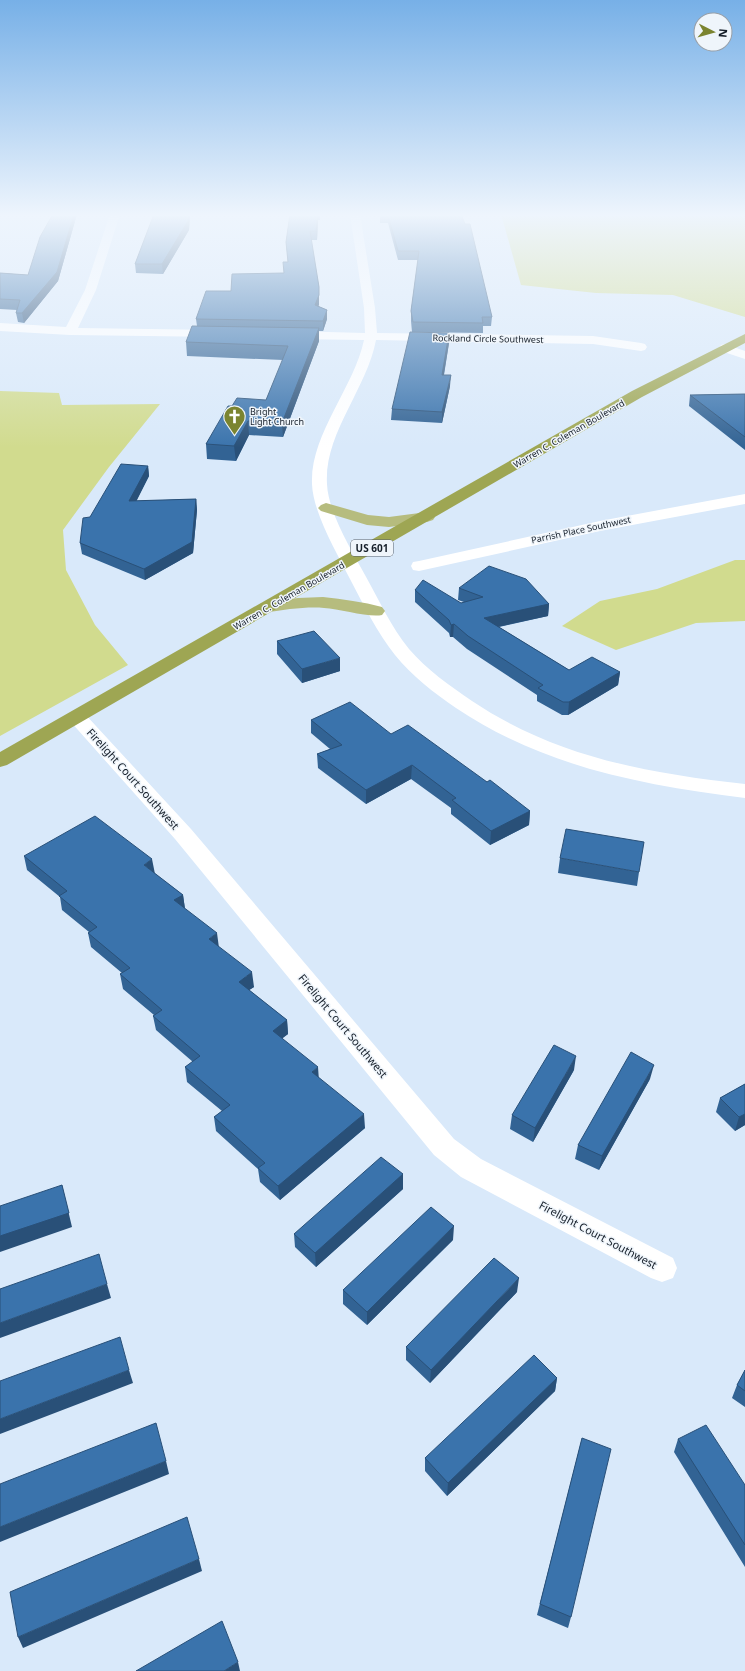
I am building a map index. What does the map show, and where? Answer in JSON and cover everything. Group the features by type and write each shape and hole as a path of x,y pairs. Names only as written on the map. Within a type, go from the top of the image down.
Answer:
{"highway":[{"name":"Warren C. Coleman Boulevard","path":"0,761 427,517 637,394 745,338"}],"main road":[{"path":"326,508 367,520 390,522 427,517"},
{"path":"269,607 295,602 329,601 376,611"}],"street":[{"path":"70,331 78,320 89,292"},
{"path":"367,292 371,317 370,343 360,373 330,436 320,470 319,485 326,508 350,561 376,611 401,651 428,679 474,712 498,728 528,742 558,754 620,771 696,786 745,792"},
{"path":"0,327 70,331 227,334"},
{"name":"Rockland Circle Southwest","path":"274,335 593,340 641,347"},
{"path":"725,348 745,355"},
{"name":"Parrish Place Southwest","path":"418,566 600,526 745,498"},
{"name":"Firelight Court Southwest","path":"77,717 183,834 444,1147 471,1168 662,1268"}],"green space":[{"path":"586,292 745,292 745,317 673,295"},
{"path":"0,391 59,393 62,405 160,404 109,467 63,530 66,570 95,625 128,665 0,736"},
{"path":"735,560 745,560 745,621 696,623 616,650 562,626 600,601 657,589"}],"building":[{"path":"0,292 40,292 22,313 16,313 20,300 0,299"},
{"path":"206,292 319,292 315,305 327,310 323,321 196,319"},
{"path":"414,292 486,292 492,317 482,317 483,323 413,322 411,311"},
{"path":"192,326 319,328 282,423 248,421 234,446 206,444 228,406 232,406 237,398 266,400 288,346 186,342"},
{"path":"410,332 449,333 442,375 451,375 442,412 392,409"},
{"path":"745,394 745,437 690,395"},
{"path":"121,464 148,466 129,501 196,499 192,542 144,569 80,543 83,518 90,517"},
{"path":"489,566 526,579 549,604 484,618 569,670 592,657 620,672 569,702 563,702 538,688 543,685 468,636 454,624 451,625 449,620 415,590 423,580 461,603 483,597 459,588"},
{"path":"314,631 340,658 302,669 277,641"},
{"path":"350,702 391,734 408,725 487,782 490,780 530,811 491,831 452,800 456,798 412,765 366,790 317,754 342,745 311,720"},
{"path":"95,816 152,859 144,865 183,895 174,900 217,933 209,939 252,972 239,982 287,1020 273,1031 318,1067 312,1072 364,1114 278,1186 258,1168 265,1163 214,1117 230,1105 185,1067 200,1056 153,1016 162,1010 120,974 130,968 88,933 97,927 59,896 67,891 24,856"},
{"path":"566,829 644,842 639,872 560,858"},
{"path":"554,1045 576,1056 535,1128 512,1115"},
{"path":"631,1052 654,1065 602,1156 578,1145"},
{"path":"745,1084 745,1114 739,1117 720,1098"},
{"path":"381,1157 403,1174 315,1253 294,1234"},
{"path":"62,1185 69,1213 0,1236 0,1206"},
{"path":"431,1207 454,1226 367,1312 343,1290"},
{"path":"99,1254 107,1284 0,1323 0,1289"},
{"path":"494,1258 519,1278 431,1370 406,1347"},
{"path":"120,1337 129,1370 0,1419 0,1381"},
{"path":"534,1355 557,1378 448,1483 425,1458"},
{"path":"745,1370 745,1391 737,1385"},
{"path":"156,1423 166,1461 0,1527 0,1484"},
{"path":"706,1425 745,1485 745,1545 678,1439"},
{"path":"582,1438 611,1449 571,1617 540,1604"},
{"path":"187,1517 199,1559 18,1637 10,1592"},
{"path":"222,1621 238,1662 224,1671 136,1671"}],"place":[{"name":"Bright Light Church","path":"234,436"}]}
